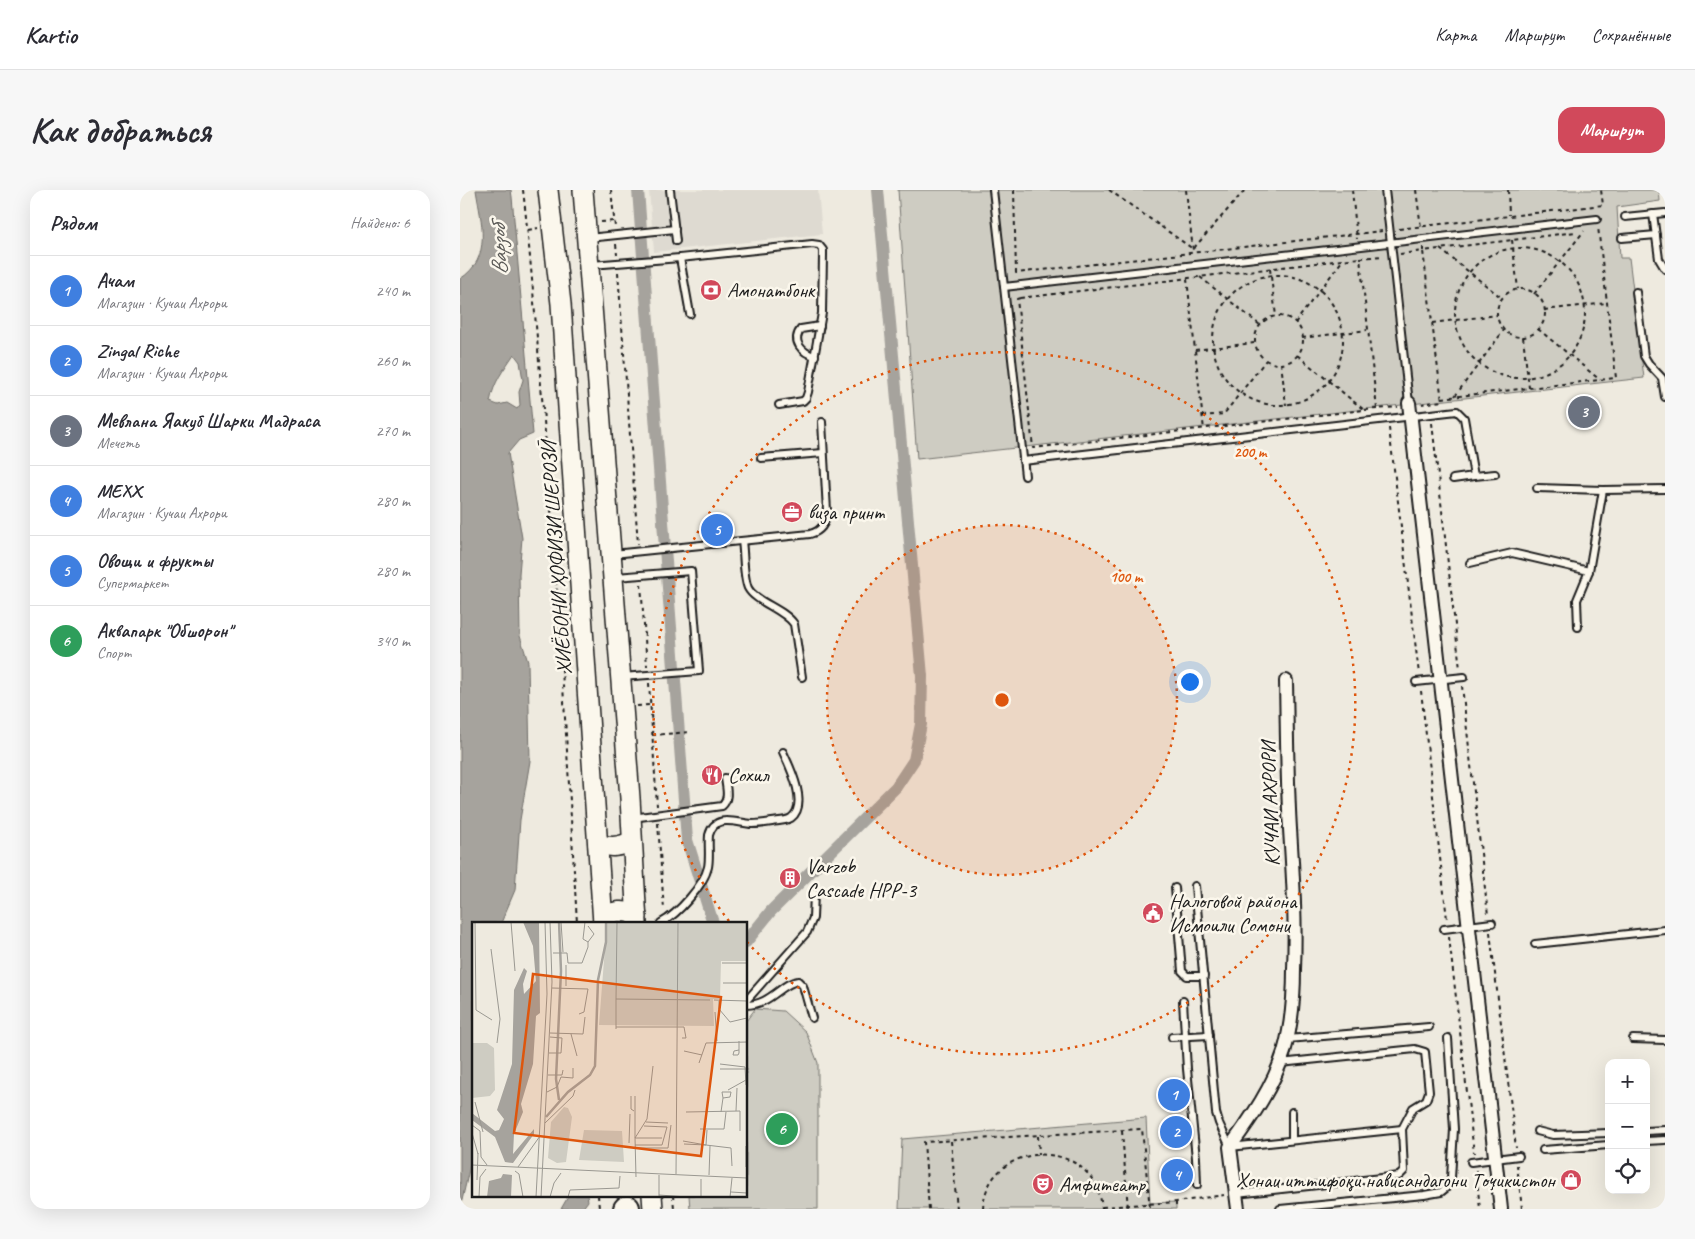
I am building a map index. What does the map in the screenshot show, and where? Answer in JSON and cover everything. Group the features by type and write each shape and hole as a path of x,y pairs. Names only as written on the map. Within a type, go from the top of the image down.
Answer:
{"main road":[{"name":"ХИЁБОНИ ҲОФИЗИ ШЕРОЗӢ","path":"548,190 561,304 603,921"},
{"path":"583,190 637,919"},
{"path":"598,844 617,846 632,841"},
{"path":"603,921 611,913 616,912 628,912 637,919"},
{"path":"652,1196 653,1209"}],"street":[{"path":"1410,410 1501,1209"},
{"name":"КУЧАИ АХРОРИ","path":"1230,1147 1252,1117 1271,1083 1288,1039 1295,955 1288,791 1286,681"},
{"path":"1230,1147 1238,1209"}],"lane":[{"path":"670,190 676,241"},
{"path":"993,190 1025,476"},
{"path":"1385,190 1410,410"},
{"path":"1625,217 1665,213"},
{"path":"1653,214 1659,259 1665,269"},
{"path":"1004,287 1597,219"},
{"path":"587,238 675,229"},
{"path":"1622,238 1656,235"},
{"path":"589,266 812,244 822,247 820,326 806,398 800,402 779,405"},
{"path":"680,258 690,314"},
{"path":"1636,292 1644,356 1662,378 1665,397"},
{"path":"815,356 800,349 797,336 801,328 820,326"},
{"path":"1023,461 1388,419 1410,410 1431,414 1457,411 1462,414 1474,476"},
{"path":"611,554 815,533 823,527 827,512 822,422"},
{"path":"761,458 823,454"},
{"path":"1453,479 1496,474"},
{"path":"1537,488 1665,489"},
{"path":"1578,628 1577,600 1589,571 1603,490"},
{"path":"742,541 747,584 750,591 789,618 794,624 802,678"},
{"path":"1470,563 1512,553 1589,571"},
{"path":"612,578 691,571 699,671 619,677"},
{"path":"1418,682 1463,677"},
{"path":"662,922 676,912 703,879 708,866 710,831 717,824 727,820 755,824 784,820 789,819 796,812 798,800 796,784 783,752"},
{"path":"631,818 658,816 724,804 727,798 725,778"},
{"path":"1195,886 1216,1113 1218,1123 1230,1147 1402,1129"},
{"path":"1175,888 1182,971 1187,976 1204,976"},
{"path":"748,1000 806,932 813,918 814,893"},
{"path":"1446,929 1491,924"},
{"path":"1535,944 1665,930"},
{"path":"748,1005 767,1000 788,984 798,981 803,986 812,1018"},
{"path":"1182,1001 1197,1185"},
{"path":"1288,1039 1428,1027"},
{"path":"1172,1037 1209,1035"},
{"path":"1280,1209 1354,1205 1441,1192 1449,1183 1454,1139 1448,1038"},
{"path":"1633,1039 1665,1040"},
{"path":"1235,1194 1399,1176 1404,1171 1402,1129 1413,1108 1426,1100 1429,1092 1427,1056 1423,1050 1415,1049 1280,1063"},
{"path":"1292,1112 1292,1140"},
{"path":"1650,1131 1665,1130"},
{"path":"1537,1131 1553,1135 1605,1133"},
{"path":"1650,1142 1665,1140"},
{"path":"1543,1150 1605,1145"},
{"path":"1473,1162 1518,1157"}],"path":[{"path":"523,190 546,449 565,710 577,922"},
{"path":"1014,190 1016,273 1020,298"},
{"path":"1108,190 1193,249"},
{"path":"1186,190 1194,253"},
{"path":"1193,249 1245,190"},
{"path":"1352,190 1377,409"},
{"path":"1508,190 1511,229"},
{"path":"1016,273 1603,205 1601,190"},
{"path":"1297,355 1364,410 1033,448 1016,300 1020,298 1423,251 1442,398 1616,378 1597,219"},
{"path":"599,223 614,221"},
{"path":"528,230 540,228"},
{"path":"1534,294 1584,230"},
{"path":"1512,240 1518,289"},
{"path":"1513,248 1540,250 1560,261 1574,275 1583,295 1585,305 1584,327 1570,355 1553,369 1543,374 1528,377 1501,375 1480,364 1466,350 1461,341 1455,320 1456,298 1469,272 1487,256 1513,248"},
{"path":"1440,249 1502,298"},
{"path":"1294,323 1343,260"},
{"path":"1270,269 1276,316"},
{"path":"1271,276 1298,278 1320,290 1338,312 1344,333 1341,360 1329,382 1311,397 1286,405 1259,403 1240,393 1228,382 1219,368 1213,348 1216,321 1222,306 1246,284 1255,279 1271,276"},
{"path":"1200,277 1260,325"},
{"path":"1187,279 1205,440"},
{"path":"1518,289 1534,294 1540,299 1544,310 1543,322 1530,335 1524,337 1511,335 1498,322 1497,315 1502,298 1518,289"},
{"path":"1544,310 1607,303"},
{"path":"1432,323 1497,315"},
{"path":"1276,316 1288,318 1294,323 1301,331 1302,338 1297,355 1281,364 1269,362 1259,354 1255,337 1260,325 1264,321 1276,316"},
{"path":"1538,329 1600,380"},
{"path":"1302,338 1368,330"},
{"path":"1455,396 1504,330"},
{"path":"1524,337 1530,388"},
{"path":"1195,350 1255,343"},
{"path":"1202,416 1224,414 1266,360"},
{"path":"1281,364 1286,405"},
{"path":"1429,403 1463,677 1518,1157 1522,1209"},
{"path":"1388,419 1473,1162 1480,1209"},
{"path":"634,706 650,705"},
{"path":"565,710 571,710"},
{"path":"652,734 691,732"},
{"path":"929,1209 924,1142 1142,1130 1150,1209"},
{"path":"1122,1132 1128,1209"},
{"path":"1038,1136 1039,1154"},
{"path":"951,1141 957,1209"},
{"path":"983,1209 988,1188 997,1174 1023,1156 1039,1154 1057,1156 1074,1162 1088,1174 1097,1189 1102,1208 1128,1204 1176,1202 1235,1194"},
{"path":"598,1196 599,1209"},
{"path":"673,1196 674,1209"},
{"path":"1176,1202 1176,1209"}],"shaded area":[{"path":"649,190 818,190 822,234 654,252"},
{"path":"898,190 1659,190 1660,201 1617,207 1620,258 1629,258 1644,378 917,459"},
{"path":"755,1009 783,1011 806,1032 818,1063 818,1209 690,1209 689,1196 748,1196 748,1018"},
{"path":"1146,1118 1150,1203 1176,1202 1176,1209 899,1209 902,1139"}],"water":[{"name":"Варзоб","path":"476,190 511,190 533,434 519,440 508,453 522,538 519,574 520,636 528,662 530,761 520,820 515,890 501,922 472,922 472,1157 460,1209 460,279 477,261 481,250 482,227","holes":["514,354 520,362 523,380 519,392 520,405 517,409 507,403 498,405 490,402 496,382"]},
{"path":"568,1196 587,1196 588,1201 582,1209 561,1209"}],"waterway":[{"path":"638,190 687,840 713,922"},
{"path":"748,940 771,911 896,787 914,760 921,724 922,676 878,190"}],"place":[{"name":"Амонатбонк","path":"711,290"},
{"name":"Мевлана Яакуб Шарки Мадраса","path":"1584,412"},
{"name":"виза принт","path":"792,512"},
{"name":"Овощи и фрукты","path":"717,530"},
{"name":"Сохил","path":"712,775"},
{"name":"Varzob Cascade HPP-3","path":"790,878"},
{"name":"Налоговой района Исмоили Сомони","path":"1153,913"},
{"name":"Ачам","path":"1174,1095"},
{"name":"Аквапарк \"Обшорон\"","path":"782,1129"},
{"name":"Zingal Riche","path":"1176,1132"},
{"name":"MEXX","path":"1177,1175"},
{"name":"Хонаи иттифоқи нависандагони Тоҷикистон","path":"1571,1180"},
{"name":"Aмфитеатр","path":"1043,1184"}]}
